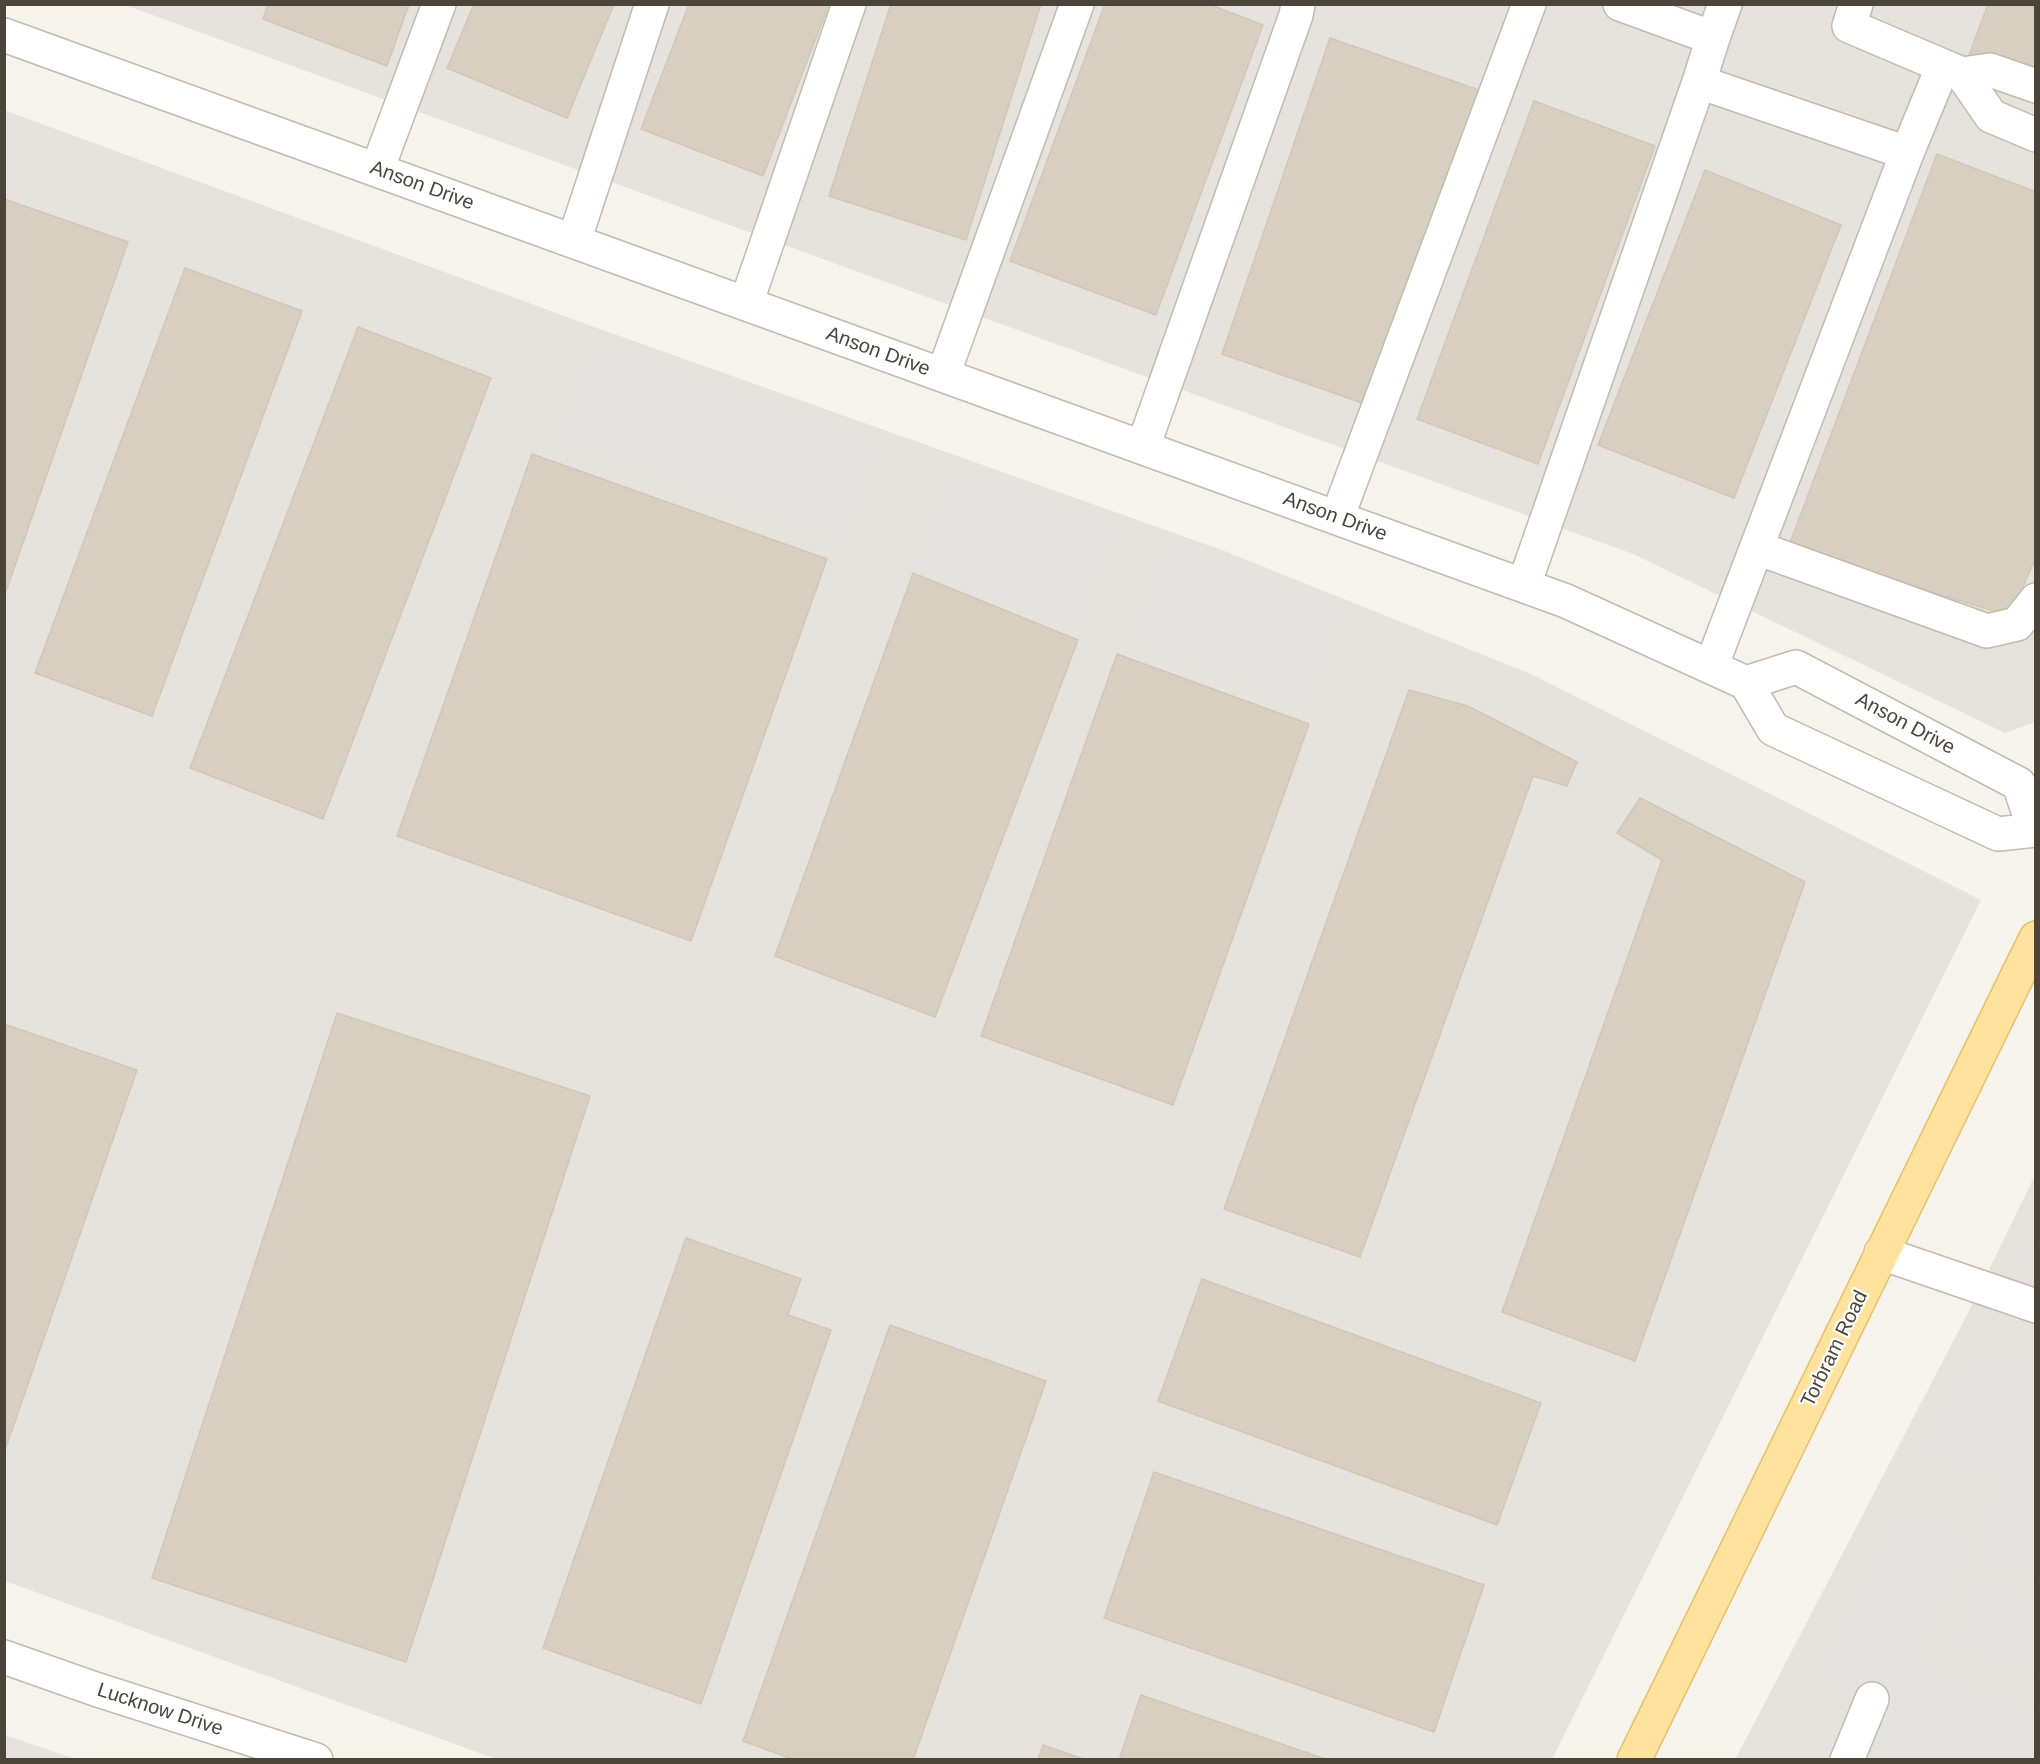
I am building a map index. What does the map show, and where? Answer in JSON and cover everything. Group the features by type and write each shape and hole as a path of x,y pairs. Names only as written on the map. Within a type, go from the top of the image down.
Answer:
{"main road":[{"name":"Torbram Road","path":"1634,1760 2036,938"}],"street":[{"path":"377,170 439,4"},
{"path":"574,242 652,4"},
{"path":"746,304 849,4"},
{"path":"943,375 1077,4"},
{"path":"1337,518 1529,4"},
{"path":"1620,4 1713,38"},
{"path":"1524,585 1725,4"},
{"path":"1856,4 1849,26 1952,70 1990,70 2036,86"},
{"path":"1143,447 1299,8"},
{"name":"Anson Drive","path":"4,35 1566,601 1746,683 1773,729 1998,834 2035,830 2019,784 1796,667 1746,683"},
{"path":"1952,70 1991,116 2036,135"},
{"path":"1711,667 1907,153 1952,70"},
{"path":"1699,82 1907,153"},
{"path":"1757,548 1987,631 2017,624 2036,600"},
{"path":"1881,1253 2036,1306"},
{"name":"Lucknow Drive","path":"4,1657 95,1689 316,1760"},
{"path":"1847,1760 1872,1699"}],"shaded area":[{"path":"125,5 2035,5 2035,722 2005,733 1633,554"},
{"path":"4,110 597,328 1222,550 1531,674 1981,900 1552,1759 496,1759 5,1581"},
{"path":"597,345 871,445 837,542 562,442"},
{"path":"958,469 1109,530 1070,629 919,568"},
{"path":"1168,546 1335,606 1300,703 1134,643"},
{"path":"2035,1175 2035,1759 1735,1760 1971,1307"},
{"path":"2035,1241 2035,1271 2021,1266 2016,1251"},
{"path":"1972,1350 2035,1371 2035,1578 1983,1560 2003,1478 1924,1458"},
{"path":"1902,1506 1965,1546 1912,1655 1921,1672 2027,1714 2035,1707 2035,1759 1928,1759 1846,1731 1858,1696 1819,1680"},
{"path":"1978,1579 2035,1601 2035,1680 2028,1675 1958,1648"},
{"path":"5,1735 75,1759 5,1759"}],"building":[{"path":"268,4 409,4 387,66 263,19"},
{"path":"474,4 614,4 567,118 447,68"},
{"path":"689,4 829,4 763,176 641,129"},
{"path":"891,4 1041,4 966,240 829,196"},
{"path":"1105,4 1208,4 1263,25 1156,315 1010,261"},
{"path":"1988,4 2036,4 2036,82 1968,58"},
{"path":"1330,38 1479,90 1371,406 1222,354"},
{"path":"1534,101 1655,146 1538,464 1417,419"},
{"path":"1937,154 2036,192 2036,557 2010,616 1788,548"},
{"path":"1705,170 1841,225 1734,498 1598,445"},
{"path":"4,199 128,242 4,597"},
{"path":"185,268 302,311 152,716 35,673"},
{"path":"358,327 491,378 323,819 190,768"},
{"path":"532,454 827,559 691,941 397,836"},
{"path":"913,573 1078,640 935,1017 775,956"},
{"path":"1117,654 1309,724 1173,1105 981,1036"},
{"path":"1409,690 1468,706 1577,762 1567,786 1533,776 1360,1257 1224,1209"},
{"path":"1640,798 1805,882 1635,1361 1502,1312 1662,860 1617,833"},
{"path":"337,1013 590,1096 406,1662 152,1578"},
{"path":"4,1024 137,1070 4,1453"},
{"path":"686,1238 801,1279 788,1315 831,1330 701,1704 543,1648"},
{"path":"1202,1279 1541,1403 1497,1525 1158,1401"},
{"path":"890,1325 1046,1381 913,1760 795,1760 743,1741"},
{"path":"1154,1472 1484,1585 1434,1732 1104,1618"},
{"path":"1141,1695 1328,1760 1119,1760"},
{"path":"1043,1745 1086,1760 1038,1760"}]}
